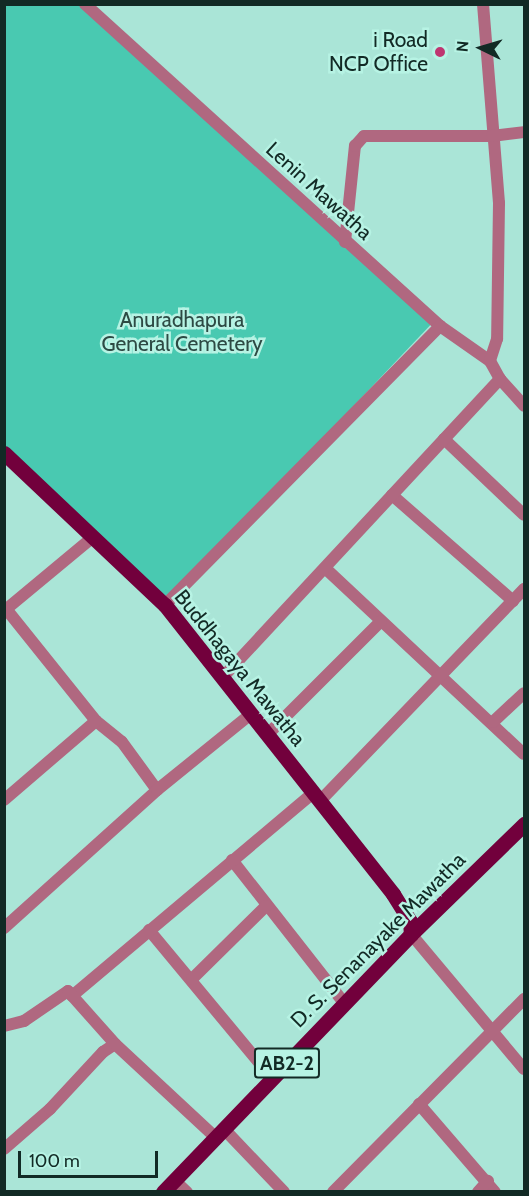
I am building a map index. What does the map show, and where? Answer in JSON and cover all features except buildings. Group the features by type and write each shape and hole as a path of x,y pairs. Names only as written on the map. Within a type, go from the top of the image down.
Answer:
{"main road":[{"name":"Buddhagaya Mawatha","path":"5,455 165,605 405,912 411,934"},
{"name":"D. S. Senanayake Mawatha","path":"169,1186 411,934 525,824"}],"street":[{"name":"Lenin Mawatha","path":"85,4 440,326 490,361 500,379 525,406"},
{"path":"483,4 499,202 497,339 490,361"},
{"path":"345,242 358,140 364,136 492,136 525,132"},
{"path":"165,605 440,326"},
{"path":"222,677 500,379"},
{"path":"444,439 525,515"},
{"path":"392,495 513,601"},
{"path":"92,538 6,610 96,721 122,742 157,790"},
{"path":"325,568 442,674 525,754"},
{"path":"72,996 232,860 316,797 525,589"},
{"path":"267,735 381,621"},
{"path":"493,722 525,693"},
{"path":"4,928 157,790 251,714"},
{"path":"4,800 96,721"},
{"path":"232,860 344,1003"},
{"path":"192,979 266,906"},
{"path":"149,930 272,1078"},
{"path":"411,934 492,1033 525,1069"},
{"path":"4,1026 24,1021 68,991 115,1044 284,1191"},
{"path":"333,1191 525,999"},
{"path":"4,1149 50,1109 102,1052 115,1044"},
{"path":"419,1104 491,1186 478,1191"},
{"path":"169,1186 187,1191"}],"green space":[{"name":"Anuradhapura General Cemetery","path":"4,5 88,5 437,318 165,605 5,453"}],"place":[{"name":"i Road NCP Office","path":"440,52"}]}
